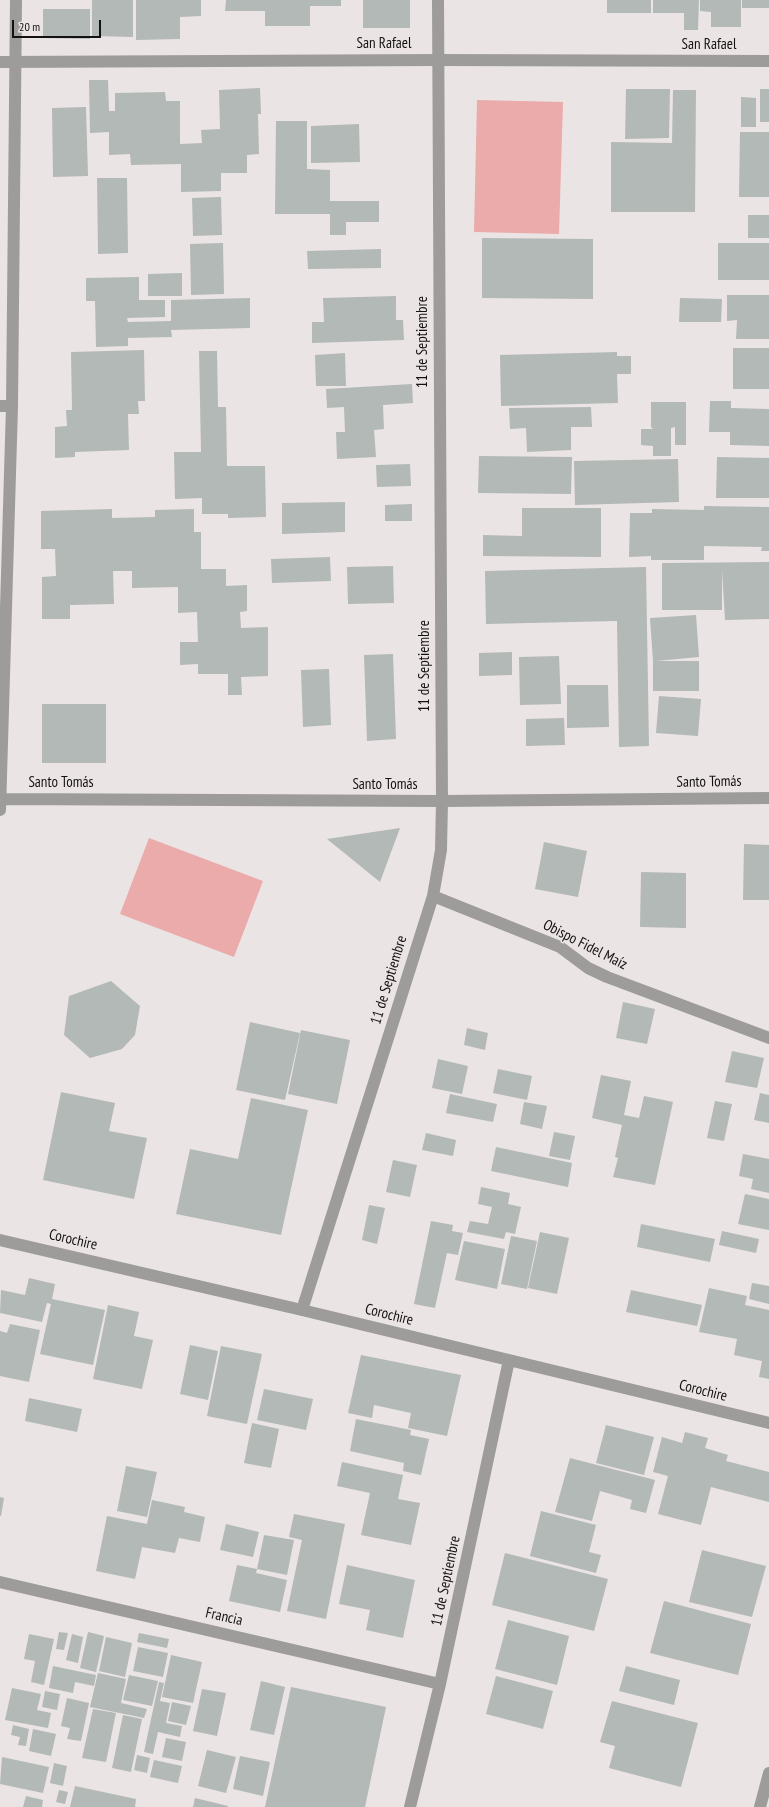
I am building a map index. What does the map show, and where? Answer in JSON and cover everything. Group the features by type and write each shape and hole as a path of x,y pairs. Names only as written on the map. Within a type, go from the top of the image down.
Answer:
{"street":[{"path":"0,804 6,406 16,62 16,0"},
{"name":"11 de Septiembre","path":"302,1310 432,896 441,850 442,801 437,60 438,0"},
{"name":"San Rafael","path":"0,62 437,60 769,62"},
{"name":"Santo Tomás","path":"0,804 769,798"},
{"name":"Obispo Fidel Maíz","path":"432,896 560,947 588,968 607,977 769,1038"},
{"name":"Corochire","path":"0,1240 302,1310 769,1423"},
{"name":"11 de Septiembre","path":"410,1807 440,1684 509,1360"},
{"name":"Francia","path":"0,1582 440,1684"},
{"path":"760,1807 769,1773"}],"shaded area":[{"path":"477,100 563,102 559,234 474,232"},
{"path":"149,838 263,881 234,957 120,914"}],"building":[{"path":"92,0 133,0 133,37 92,36"},
{"path":"136,0 201,0 201,16 180,17 180,39 136,40"},
{"path":"226,0 341,0 341,6 310,6 310,26 265,26 265,11 225,11"},
{"path":"363,0 410,0 410,28 363,28"},
{"path":"607,0 651,0 651,13 607,13"},
{"path":"653,0 699,0 698,30 684,30 684,13 653,13"},
{"path":"700,0 741,0 741,27 711,27 711,12 700,11"},
{"path":"742,0 769,0 769,8 742,8"},
{"path":"43,9 90,9 90,39 43,38"},
{"path":"89,80 108,80 109,111 115,111 115,93 165,92 166,101 180,101 180,144 202,143 201,130 220,129 219,90 260,88 261,114 258,114 259,154 247,155 247,173 221,173 221,191 181,192 181,164 131,165 130,154 109,155 109,132 90,133"},
{"path":"626,89 670,89 669,138 625,139"},
{"path":"760,89 769,89 769,122 760,122"},
{"path":"673,90 696,90 695,212 611,212 611,142 672,143"},
{"path":"741,97 756,98 756,127 741,127"},
{"path":"86,107 88,176 53,177 52,108"},
{"path":"276,121 307,121 307,169 330,170 330,201 379,201 379,222 346,222 346,235 330,235 330,214 275,214"},
{"path":"359,124 360,162 311,163 311,126"},
{"path":"740,132 769,132 769,197 739,197"},
{"path":"97,178 127,178 128,253 98,254"},
{"path":"221,197 222,235 193,236 192,198"},
{"path":"748,215 769,215 769,238 748,238"},
{"path":"482,238 593,239 593,299 482,298"},
{"path":"223,243 224,294 191,295 190,244"},
{"path":"718,243 769,243 769,280 718,280"},
{"path":"381,249 381,268 308,269 307,251"},
{"path":"182,273 182,296 148,296 148,274"},
{"path":"139,277 139,300 165,300 165,317 127,318 128,322 171,321 171,300 250,298 250,328 171,330 172,337 128,338 128,346 96,347 95,301 86,301 86,278"},
{"path":"727,295 769,295 769,339 736,339 737,320 727,321"},
{"path":"396,296 396,320 403,320 404,340 312,343 312,322 324,322 323,298"},
{"path":"680,298 722,299 721,322 679,322"},
{"path":"733,348 769,348 769,389 733,389"},
{"path":"144,350 145,401 138,401 139,414 128,414 129,450 75,452 75,457 55,458 55,427 67,426 66,410 72,410 71,352"},
{"path":"199,351 217,351 218,407 226,407 227,466 265,466 266,517 228,518 228,514 202,514 202,498 175,499 174,452 201,452"},
{"path":"617,352 617,356 631,356 631,374 617,374 618,403 501,406 500,355"},
{"path":"345,353 346,386 316,386 315,355"},
{"path":"412,384 413,403 383,405 384,429 374,430 376,457 337,459 336,432 345,432 344,407 327,408 326,389"},
{"path":"710,401 731,401 731,408 769,409 769,446 730,445 730,432 709,432"},
{"path":"651,402 686,402 686,445 675,445 675,427 671,428 671,456 653,456 653,446 641,445 641,429 653,429 651,427"},
{"path":"591,407 592,427 571,427 571,450 527,452 526,428 510,429 509,408"},
{"path":"479,456 572,457 571,494 478,493"},
{"path":"717,457 769,458 769,498 716,498"},
{"path":"678,459 679,502 575,505 574,461"},
{"path":"410,464 411,486 377,487 376,465"},
{"path":"345,502 345,532 282,534 282,503"},
{"path":"412,504 412,521 385,521 385,505"},
{"path":"704,506 769,507 769,551 761,551 762,547 704,546 704,560 651,560 651,556 629,557 630,513 652,513 652,509 704,510"},
{"path":"522,508 601,508 601,557 483,556 483,535 522,536"},
{"path":"112,509 112,518 155,517 155,510 194,509 194,532 201,532 201,569 226,569 226,586 247,585 247,611 240,612 241,628 268,627 268,676 241,677 242,695 228,695 228,674 198,674 198,664 180,665 180,642 198,642 197,612 178,613 178,587 132,588 132,571 113,571 114,604 70,605 70,619 42,619 42,577 56,576 55,549 41,549 41,511"},
{"path":"330,557 331,581 272,583 271,559"},
{"path":"769,562 769,619 725,620 722,570 722,610 662,610 662,563"},
{"path":"393,566 394,603 348,604 347,567"},
{"path":"646,567 649,746 619,747 617,621 486,624 485,571"},
{"path":"696,615 699,657 656,661 699,661 699,691 653,691 653,661 650,618"},
{"path":"512,652 512,675 479,676 479,653"},
{"path":"393,654 396,739 367,741 364,655"},
{"path":"559,656 561,704 520,705 519,657"},
{"path":"329,669 331,725 303,727 301,670"},
{"path":"567,685 608,685 609,727 567,728"},
{"path":"659,696 701,699 698,736 656,733"},
{"path":"42,704 106,704 106,763 42,763"},
{"path":"564,718 565,745 526,746 526,719"},
{"path":"400,828 380,882 327,839"},
{"path":"544,842 587,851 578,897 535,889"},
{"path":"744,844 769,845 769,900 743,900"},
{"path":"641,872 686,873 686,928 640,927"},
{"path":"111,981 140,1006 135,1035 122,1049 90,1058 64,1035 69,996"},
{"path":"623,1002 655,1009 647,1044 616,1038"},
{"path":"250,1022 300,1033 285,1100 236,1090"},
{"path":"467,1028 488,1033 485,1050 464,1045"},
{"path":"301,1030 350,1040 337,1104 288,1094"},
{"path":"732,1051 764,1058 757,1088 725,1082"},
{"path":"438,1059 468,1066 462,1094 432,1088"},
{"path":"498,1069 532,1076 527,1100 493,1093"},
{"path":"601,1075 631,1081 624,1115 639,1118 644,1096 673,1102 655,1185 613,1177 618,1158 615,1157 622,1125 592,1118"},
{"path":"61,1092 115,1103 109,1131 147,1138 134,1199 43,1180"},
{"path":"760,1093 769,1095 769,1123 754,1120"},
{"path":"450,1094 497,1104 493,1122 446,1113"},
{"path":"251,1098 308,1110 281,1235 176,1214 190,1149 238,1159"},
{"path":"715,1101 732,1104 724,1141 707,1138"},
{"path":"524,1102 547,1106 542,1129 520,1124"},
{"path":"554,1132 575,1136 570,1160 549,1156"},
{"path":"426,1133 456,1140 453,1156 422,1150"},
{"path":"496,1147 572,1163 568,1187 491,1171"},
{"path":"743,1154 769,1159 769,1193 751,1189 753,1179 739,1176"},
{"path":"393,1160 417,1165 410,1197 386,1192"},
{"path":"481,1187 510,1193 508,1204 521,1207 515,1234 506,1232 504,1239 467,1232 470,1221 488,1224 492,1207 478,1204"},
{"path":"745,1194 769,1199 769,1230 738,1224"},
{"path":"369,1205 385,1208 377,1244 362,1240"},
{"path":"431,1221 453,1225 452,1231 463,1233 458,1255 447,1253 435,1308 414,1304"},
{"path":"641,1224 715,1239 710,1262 637,1247"},
{"path":"722,1231 759,1239 756,1253 719,1245"},
{"path":"540,1232 569,1238 557,1294 528,1288"},
{"path":"511,1236 537,1241 527,1289 501,1284"},
{"path":"464,1241 505,1249 497,1289 455,1280"},
{"path":"29,1278 55,1284 52,1299 105,1310 93,1365 40,1354 51,1304 47,1303 42,1322 0,1313 1,1290 25,1295"},
{"path":"752,1283 769,1286 769,1304 749,1299"},
{"path":"709,1288 747,1296 745,1305 769,1310 769,1379 759,1377 762,1361 734,1355 737,1339 699,1332"},
{"path":"631,1290 702,1305 697,1326 626,1312"},
{"path":"108,1305 139,1312 134,1336 153,1340 142,1389 93,1379"},
{"path":"10,1324 40,1330 29,1382 0,1376 0,1331 7,1333"},
{"path":"190,1345 218,1351 208,1400 180,1394"},
{"path":"221,1346 262,1354 247,1424 207,1416"},
{"path":"361,1355 461,1375 447,1436 408,1428 411,1413 374,1405 372,1418 348,1413"},
{"path":"264,1389 313,1399 306,1430 257,1420"},
{"path":"29,1398 82,1409 77,1432 25,1421"},
{"path":"356,1419 411,1430 410,1435 429,1439 421,1475 403,1471 404,1463 350,1451"},
{"path":"252,1423 279,1429 271,1468 244,1463"},
{"path":"606,1425 654,1437 644,1475 596,1463"},
{"path":"685,1432 708,1438 705,1448 728,1455 726,1461 769,1472 769,1502 711,1487 701,1525 658,1514 668,1476 653,1472 662,1437 682,1443"},
{"path":"570,1458 655,1480 646,1513 630,1509 632,1500 600,1491 592,1521 555,1512"},
{"path":"342,1462 403,1475 398,1499 420,1503 411,1545 361,1535 370,1493 337,1486"},
{"path":"126,1466 157,1472 147,1517 117,1511"},
{"path":"0,1497 4,1498 1,1516 0,1516"},
{"path":"152,1500 185,1507 184,1512 205,1517 200,1542 179,1538 175,1553 142,1547 135,1579 96,1571 107,1516 147,1524"},
{"path":"541,1511 596,1525 589,1552 601,1555 596,1573 530,1556"},
{"path":"294,1514 345,1524 326,1619 287,1611 302,1540 289,1537"},
{"path":"226,1524 259,1532 253,1557 220,1550"},
{"path":"264,1535 294,1540 287,1575 257,1569"},
{"path":"702,1550 766,1566 752,1617 689,1602"},
{"path":"505,1553 608,1579 594,1631 492,1605"},
{"path":"237,1565 257,1569 256,1573 287,1580 280,1612 229,1601"},
{"path":"347,1565 415,1580 403,1638 366,1630 370,1610 339,1604"},
{"path":"664,1601 751,1624 738,1675 650,1653"},
{"path":"508,1620 569,1636 557,1685 495,1669"},
{"path":"59,1632 68,1633 64,1650 56,1649"},
{"path":"88,1632 104,1636 96,1672 80,1668"},
{"path":"139,1633 169,1639 167,1648 137,1642"},
{"path":"29,1634 54,1639 44,1685 31,1682 35,1661 24,1659"},
{"path":"72,1634 83,1637 78,1663 66,1660"},
{"path":"106,1637 132,1643 125,1677 99,1671"},
{"path":"138,1647 168,1653 163,1677 133,1671"},
{"path":"171,1655 202,1662 193,1703 162,1697"},
{"path":"53,1666 96,1675 94,1686 75,1682 73,1693 49,1688"},
{"path":"626,1666 680,1680 674,1705 619,1691"},
{"path":"98,1673 126,1679 121,1703 147,1709 144,1718 90,1707"},
{"path":"129,1675 158,1681 152,1706 123,1700"},
{"path":"496,1676 553,1691 543,1729 486,1714"},
{"path":"261,1681 285,1687 274,1735 250,1730"},
{"path":"159,1682 164,1683 160,1701 170,1703 166,1723 182,1726 180,1737 158,1732 153,1754 144,1752"},
{"path":"291,1687 386,1707 365,1807 265,1807"},
{"path":"12,1688 41,1694 37,1710 51,1713 48,1728 5,1720"},
{"path":"202,1689 226,1693 217,1736 193,1731"},
{"path":"45,1691 60,1694 57,1710 42,1707"},
{"path":"67,1698 89,1703 81,1741 67,1739 70,1728 61,1726"},
{"path":"612,1701 698,1723 681,1787 609,1768 615,1746 600,1742"},
{"path":"172,1702 191,1706 186,1725 168,1721"},
{"path":"93,1709 116,1713 106,1762 82,1758"},
{"path":"123,1715 142,1719 131,1772 112,1768"},
{"path":"13,1725 29,1729 26,1746 18,1745 20,1737 11,1735"},
{"path":"33,1729 56,1734 51,1756 29,1751"},
{"path":"166,1738 186,1742 182,1761 162,1757"},
{"path":"207,1750 236,1757 226,1793 198,1786"},
{"path":"137,1755 150,1758 147,1773 134,1770"},
{"path":"240,1756 270,1762 263,1796 233,1789"},
{"path":"2,1757 49,1767 43,1793 0,1784"},
{"path":"154,1760 182,1766 178,1783 150,1777"},
{"path":"54,1763 67,1766 63,1786 50,1783"},
{"path":"75,1786 136,1799 135,1807 70,1807"},
{"path":"59,1790 68,1792 65,1804 56,1802"},
{"path":"26,1796 43,1800 42,1807 23,1807"},
{"path":"195,1798 228,1806 228,1807 193,1807"}]}
